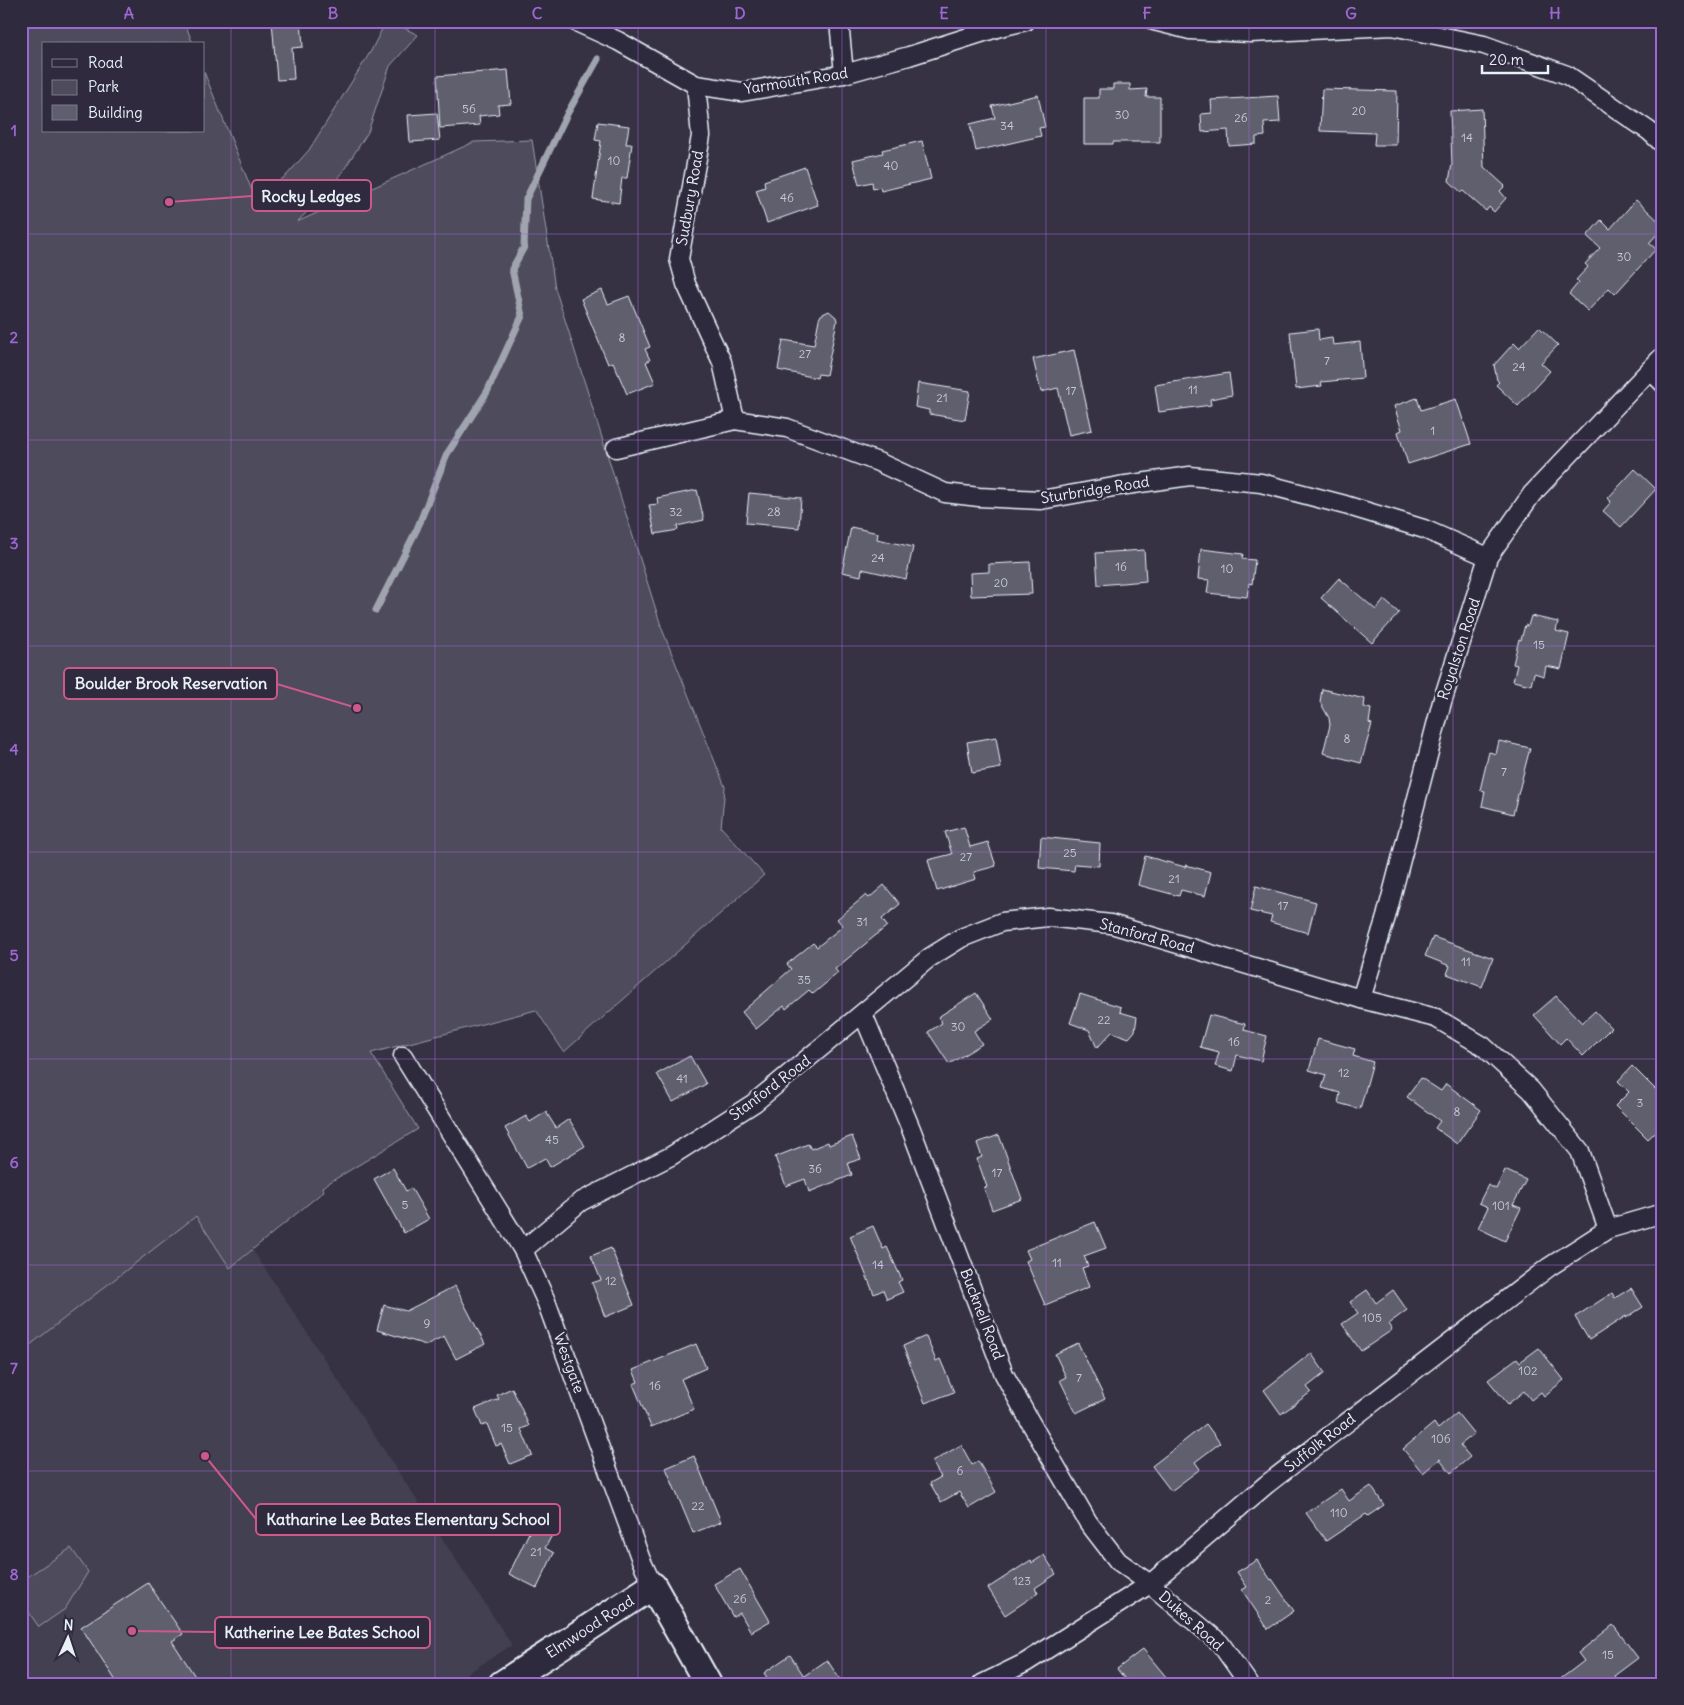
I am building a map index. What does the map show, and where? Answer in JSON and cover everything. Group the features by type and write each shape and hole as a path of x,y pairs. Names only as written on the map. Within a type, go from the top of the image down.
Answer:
{"street":[{"name":"Yarmouth Road","path":"574,21 618,41 696,85 742,92 844,74 909,56 1000,27 1026,21"},
{"path":"840,21 844,74"},
{"path":"1154,21 1190,30 1250,33 1392,24 1484,45 1567,75 1649,131 1663,144"},
{"name":"Sudbury Road","path":"696,85 701,136 679,259 686,284 722,362 735,420"},
{"name":"Royalston Road","path":"1361,999 1386,917 1442,702 1488,557 1532,494 1663,356"},
{"path":"1650,370 1663,383"},
{"name":"Sturbridge Road","path":"616,448 735,420 787,428 878,462 945,493 979,497 1041,500 1190,476 1261,482 1424,529 1488,557"},
{"name":"Stanford Road","path":"523,1250 580,1202 671,1156 754,1103 929,958 962,938 1002,922 1048,917 1111,924 1361,999 1436,1018 1484,1046 1531,1090 1580,1151 1608,1229"},
{"name":"Bucknell Road","path":"863,1014 911,1129 1004,1374 1028,1420 1088,1522 1118,1561 1150,1584"},
{"name":"Westgate","path":"403,1056 523,1250 546,1302 641,1560 653,1586 708,1684"},
{"name":"Suffolk Road","path":"982,1684 1025,1663 1150,1584 1282,1472 1549,1267 1608,1229 1663,1213"},
{"name":"Dukes Road","path":"1150,1584 1220,1643 1249,1684"},
{"name":"Elmwood Road","path":"502,1684 653,1586"}],"shaded area":[{"path":"155,1153 230,1267 252,1249 512,1645 451,1684 21,1684 21,1242"}],"green space":[{"path":"21,21 184,21 192,42 42,42 42,132 205,132 205,74 255,198 286,176 309,150 371,51 386,21 390,21 418,35 390,66 368,132 345,168 330,189 297,222 474,142 532,140 555,288 662,629 725,787 721,827 764,875 564,1052 536,1010 371,1053 418,1129 322,1187 324,1191 230,1268 196,1216 21,1352"},
{"path":"71,1548 88,1572 65,1609 39,1627 21,1601 21,1581"}],"building":[{"path":"272,21 301,21 303,47 292,48 294,79 277,80"},
{"path":"508,70 511,104 498,105 499,114 479,116 480,125 440,128 437,76"},
{"path":"1113,84 1130,84 1130,90 1147,89 1146,97 1160,97 1160,142 1084,144 1084,98 1099,98 1099,89 1113,89"},
{"path":"1322,89 1397,91 1396,145 1374,145 1375,133 1320,131"},
{"path":"1038,95 1045,127 1039,128 1041,136 976,151 970,124 995,118 992,106"},
{"path":"1278,96 1280,122 1264,123 1265,136 1256,137 1256,144 1229,146 1228,130 1202,132 1201,114 1212,113 1211,100"},
{"path":"1482,109 1484,167 1505,186 1500,191 1506,198 1494,212 1489,207 1486,211 1449,181 1452,164 1450,111"},
{"path":"437,113 440,140 410,142 408,115"},
{"path":"598,122 629,126 626,144 632,144 627,178 622,178 619,203 593,199 601,141 595,140"},
{"path":"922,141 931,179 881,191 880,187 873,189 872,182 859,185 853,160 883,153 882,150"},
{"path":"805,167 818,205 767,223 756,190 765,187 764,181"},
{"path":"1636,200 1663,225 1663,228 1649,243 1656,249 1615,294 1609,288 1588,311 1569,294 1579,282 1576,280 1588,267 1585,264 1600,248 1587,236 1601,220 1610,229"},
{"path":"602,290 608,304 629,296 650,347 645,349 650,360 646,362 655,383 627,394 613,362 608,364 581,299"},
{"path":"829,311 836,317 837,321 826,375 818,374 817,378 778,370 783,340 814,345 819,319 821,315"},
{"path":"1539,327 1558,345 1541,363 1550,371 1518,406 1496,385 1499,382 1494,365 1514,343 1519,348"},
{"path":"1318,329 1319,340 1332,338 1333,345 1360,342 1363,378 1321,382 1322,386 1296,389 1290,332"},
{"path":"1074,350 1092,430 1069,435 1058,388 1041,392 1033,359"},
{"path":"1229,373 1232,395 1210,399 1211,405 1159,412 1155,385"},
{"path":"918,383 970,391 965,420 929,414 929,410 915,407"},
{"path":"1417,398 1421,410 1456,399 1471,444 1408,464 1398,432 1402,430 1394,406"},
{"path":"1635,469 1656,489 1621,527 1603,511 1611,502 1608,498"},
{"path":"697,490 704,520 677,526 678,530 655,534 649,505 658,504 657,498"},
{"path":"749,493 801,498 799,528 746,523"},
{"path":"851,527 878,533 877,539 913,547 906,579 862,569 861,576 842,572"},
{"path":"1201,549 1243,554 1242,559 1255,560 1252,584 1249,583 1247,597 1207,593 1209,580 1198,579"},
{"path":"1144,550 1146,581 1098,585 1096,553"},
{"path":"1030,562 1032,594 971,596 970,573 989,572 989,564"},
{"path":"1339,578 1376,610 1384,600 1399,613 1372,643 1321,598"},
{"path":"1531,616 1558,622 1556,631 1569,634 1561,669 1546,666 1544,676 1534,673 1531,685 1513,681 1517,665 1513,664 1519,639 1521,640 1525,625 1528,626"},
{"path":"1322,689 1365,699 1364,707 1371,709 1369,723 1372,724 1361,763 1323,753 1330,725 1329,718 1320,702"},
{"path":"996,737 1001,768 972,773 967,742"},
{"path":"1499,741 1530,748 1513,814 1482,806 1485,791 1480,790 1489,752 1496,754"},
{"path":"964,827 970,847 988,842 996,866 974,872 976,879 937,891 928,860 952,854 945,832"},
{"path":"1041,837 1100,843 1099,866 1075,864 1074,871 1039,868"},
{"path":"1145,856 1211,872 1205,896 1181,890 1179,896 1138,885"},
{"path":"884,885 900,904 882,919 887,926 835,969 838,973 813,994 809,990 786,1009 784,1006 756,1029 742,1012 791,969 787,964 813,943 817,947 843,926 837,919 866,895 869,898"},
{"path":"1256,886 1316,902 1308,933 1270,922 1272,916 1250,911"},
{"path":"1433,937 1493,958 1482,987 1447,974 1450,966 1425,956"},
{"path":"976,993 993,1019 974,1031 982,1044 949,1064 928,1032 942,1023 938,1017"},
{"path":"1080,994 1121,1007 1120,1012 1137,1017 1135,1031 1129,1038 1112,1032 1097,1048 1089,1030 1070,1023"},
{"path":"1556,996 1582,1023 1595,1011 1611,1028 1583,1056 1566,1038 1560,1044 1534,1015"},
{"path":"1209,1015 1245,1024 1244,1030 1267,1036 1261,1061 1237,1055 1233,1071 1215,1066 1219,1052 1200,1047"},
{"path":"1318,1039 1355,1049 1353,1056 1373,1062 1360,1109 1338,1103 1340,1093 1322,1088 1326,1075 1309,1070"},
{"path":"690,1056 706,1084 673,1102 657,1074"},
{"path":"1632,1066 1663,1097 1663,1125 1648,1139 1615,1106 1629,1092 1618,1081"},
{"path":"1421,1078 1441,1091 1446,1084 1481,1110 1457,1144 1435,1128 1440,1121 1407,1097"},
{"path":"546,1112 556,1128 569,1119 585,1146 550,1167 545,1158 527,1168 505,1128 526,1116 530,1122"},
{"path":"999,1135 1022,1199 992,1210 984,1188 987,1187 977,1159 982,1157 977,1143"},
{"path":"852,1136 861,1159 848,1163 852,1175 809,1192 805,1179 786,1186 775,1157 808,1144 811,1149 828,1142 829,1145"},
{"path":"393,1168 406,1191 411,1188 429,1219 404,1233 374,1179"},
{"path":"1505,1170 1526,1180 1513,1205 1521,1208 1505,1241 1478,1228 1488,1207 1479,1203 1488,1185 1496,1189"},
{"path":"1095,1222 1106,1248 1084,1256 1088,1266 1082,1268 1089,1287 1045,1305 1026,1261 1030,1259 1026,1250"},
{"path":"873,1226 883,1249 887,1247 902,1280 898,1282 903,1292 887,1299 883,1290 874,1294 850,1236"},
{"path":"611,1248 634,1305 605,1317 592,1283 601,1280 591,1256"},
{"path":"455,1286 485,1344 456,1359 444,1336 426,1345 377,1330 384,1305 406,1311"},
{"path":"1631,1288 1643,1307 1589,1340 1575,1317 1612,1293 1615,1298"},
{"path":"1367,1290 1376,1303 1393,1290 1407,1310 1388,1324 1392,1330 1361,1351 1342,1324 1358,1313 1350,1302"},
{"path":"926,1336 936,1361 940,1359 954,1392 925,1403 903,1346"},
{"path":"1078,1343 1105,1399 1076,1413 1060,1380 1066,1377 1055,1354"},
{"path":"696,1344 706,1368 681,1379 694,1409 651,1427 633,1384 638,1382 633,1370"},
{"path":"1539,1348 1564,1380 1544,1396 1541,1392 1531,1400 1524,1391 1508,1404 1488,1380 1517,1358 1520,1362"},
{"path":"1311,1353 1325,1373 1307,1387 1311,1392 1281,1414 1264,1390"},
{"path":"512,1388 529,1426 521,1429 532,1455 510,1464 501,1444 496,1446 487,1424 482,1426 475,1409 499,1399 497,1395"},
{"path":"1457,1413 1474,1434 1460,1445 1470,1457 1451,1473 1440,1459 1423,1473 1403,1449 1434,1423 1438,1429"},
{"path":"1206,1424 1220,1443 1195,1462 1200,1469 1171,1491 1152,1466"},
{"path":"961,1445 972,1465 978,1461 996,1492 969,1508 959,1492 941,1502 930,1483 941,1477 932,1462"},
{"path":"694,1456 721,1522 693,1533 666,1468"},
{"path":"1371,1486 1384,1505 1368,1516 1366,1514 1326,1541 1306,1513 1341,1489 1349,1501"},
{"path":"536,1518 556,1528 545,1548 554,1553 537,1588 509,1574"},
{"path":"1044,1555 1056,1574 1035,1588 1038,1593 1005,1615 988,1588 1031,1560 1032,1563"},
{"path":"1257,1560 1294,1611 1268,1629 1242,1590 1247,1587 1237,1572"},
{"path":"740,1569 770,1621 751,1632 740,1613 733,1617 714,1584"},
{"path":"148,1583 183,1634 172,1641 200,1684 118,1684 81,1627"},
{"path":"1613,1625 1638,1658 1614,1676 1620,1684 1554,1684 1584,1661 1578,1653"},
{"path":"1143,1649 1172,1684 1129,1684 1117,1669"},
{"path":"790,1655 804,1676 827,1660 843,1684 771,1684 764,1673"}],"waterway":[{"path":"376,610 417,529 447,454 487,392 522,316 512,269 524,247 526,199 567,114 598,59"}],"place":[{"name":"Rocky Ledges","path":"169,202"},
{"name":"Boulder Brook Reservation","path":"357,708"},
{"name":"Katharine Lee Bates Elementary School","path":"205,1456"},
{"name":"Katherine Lee Bates School","path":"132,1631"}]}
